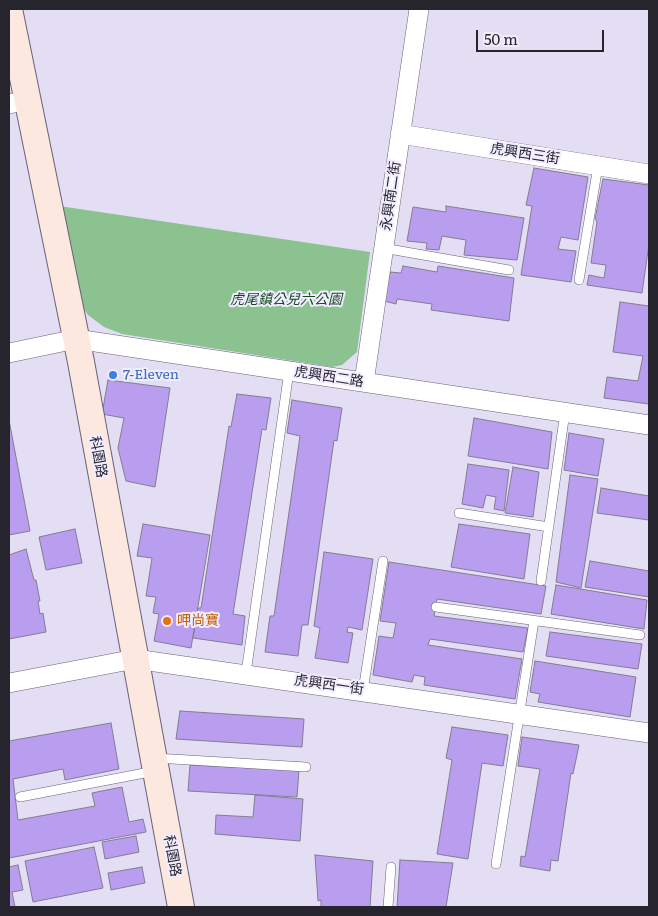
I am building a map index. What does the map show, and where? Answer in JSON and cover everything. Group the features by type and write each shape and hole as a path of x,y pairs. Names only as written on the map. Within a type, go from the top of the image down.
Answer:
{"street":[{"name":"科園路","path":"10,9 18,102 76,339 181,907"},
{"name":"永興南二街","path":"364,382 418,9"},
{"name":"虎興西三街","path":"400,134 649,174"},
{"name":"虎興西二路","path":"9,353 76,339 649,425"},
{"name":"虎興西一街","path":"9,683 135,659 246,673 649,734"}],"lane":[{"path":"579,280 598,166"},
{"path":"383,248 509,270"},
{"path":"246,673 289,371"},
{"path":"541,581 565,412"},
{"path":"459,513 549,527"},
{"path":"364,691 383,560"},
{"path":"436,607 640,635"},
{"path":"496,864 534,621"},
{"path":"20,797 156,764 306,767"},
{"path":"388,907 391,867"}],"green space":[{"name":"虎尾鎮公兒六公園","path":"59,206 370,252 357,352 342,365 332,367 122,334 104,327 88,315 83,308"}],"building":[{"path":"534,168 588,177 578,240 561,237 558,249 576,251 571,282 521,275 532,206 526,205"},
{"path":"603,179 649,185 649,244 642,293 587,285 589,275 604,278 606,265 591,263 597,222 595,219"},
{"path":"446,206 524,218 517,260 464,255 466,240 442,236 439,250 426,249 427,243 407,241 413,207 446,212"},
{"path":"403,266 437,272 438,266 514,278 509,321 431,310 432,304 397,299 396,304 384,301 390,272 401,273"},
{"path":"620,302 649,306 649,404 604,398 607,377 638,381 643,356 613,352"},
{"path":"108,380 170,388 155,487 126,481 118,448 124,418 102,414"},
{"path":"237,394 271,398 266,430 262,429 233,614 245,616 242,645 193,638 198,608 201,608 229,426 231,427"},
{"path":"292,400 342,408 337,441 334,440 308,625 302,625 298,656 265,652 270,616 274,616 300,436 287,433"},
{"path":"474,418 552,432 548,469 468,456"},
{"path":"9,420 30,531 9,535"},
{"path":"569,433 604,439 598,476 564,470"},
{"path":"468,464 509,470 504,511 494,509 496,497 486,495 483,508 462,504"},
{"path":"513,467 539,472 533,517 505,513"},
{"path":"570,475 598,479 581,588 556,582"},
{"path":"601,488 649,496 649,520 597,513"},
{"path":"143,524 210,535 191,648 154,641 159,614 153,613 156,597 146,596 152,558 137,556"},
{"path":"459,524 530,534 524,579 451,567"},
{"path":"75,529 82,563 46,570 39,537"},
{"path":"26,549 34,580 36,580 40,601 38,601 40,614 43,613 46,632 9,639 9,555"},
{"path":"324,552 373,559 362,630 348,627 347,632 353,633 348,663 315,658 320,628 314,626"},
{"path":"590,561 649,571 649,597 585,587"},
{"path":"389,562 546,586 541,614 437,599 434,616 528,628 523,652 430,639 428,645 522,659 515,699 424,685 425,677 414,675 412,682 373,675 379,636 393,638 396,623 380,621"},
{"path":"556,585 647,600 644,629 551,614"},
{"path":"550,632 642,644 638,669 546,656"},
{"path":"535,661 636,677 630,717 538,702 540,694 530,692"},
{"path":"180,711 304,719 302,747 176,739"},
{"path":"111,723 119,769 65,780 63,769 13,779 18,820 95,806 92,793 122,787 129,822 143,819 146,832 9,858 9,741"},
{"path":"452,727 508,735 503,766 482,763 468,859 437,854 452,760 446,758"},
{"path":"522,737 579,745 573,774 571,773 558,861 551,860 550,871 520,866 521,856 525,857 540,769 518,766"},
{"path":"190,765 299,770 297,797 188,791"},
{"path":"255,795 303,799 300,841 215,834 216,815 253,817"},
{"path":"136,836 139,852 105,859 102,842"},
{"path":"94,847 103,888 33,902 25,861"},
{"path":"315,855 373,861 370,907 321,907 321,900 318,901"},
{"path":"400,860 453,863 446,907 397,907"},
{"path":"18,865 23,890 12,892 15,907 9,907 9,867"},
{"path":"142,867 145,883 111,890 108,873"}],"place":[{"name":"7-Eleven","path":"113,375"},
{"name":"呷尚寶","path":"167,621"}]}
